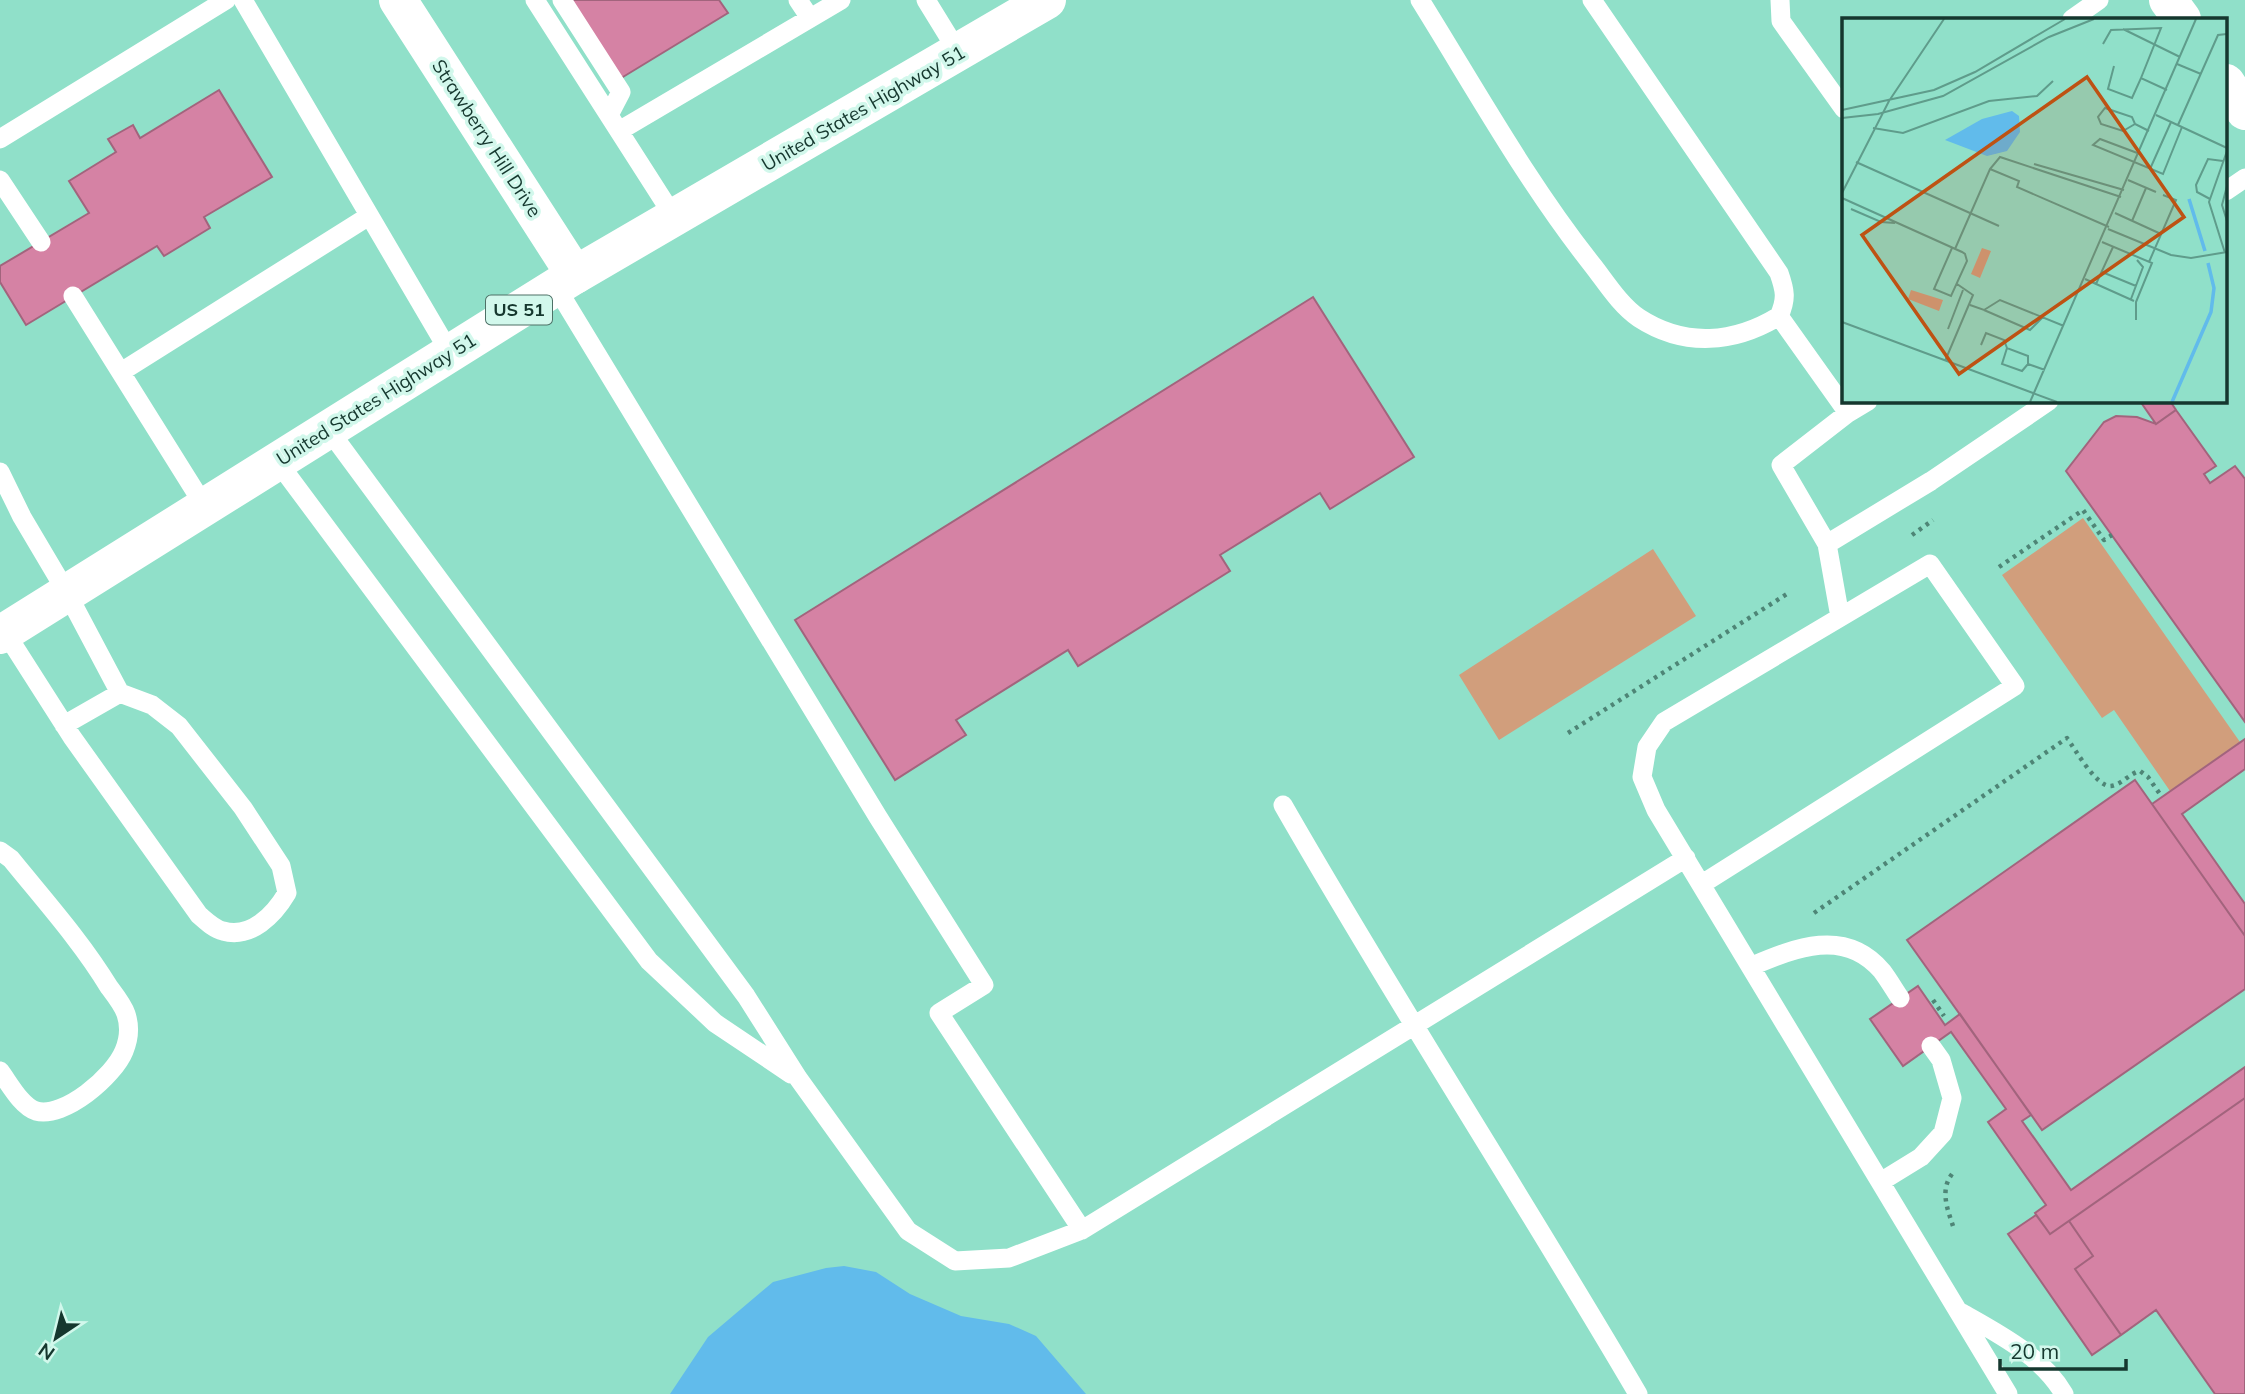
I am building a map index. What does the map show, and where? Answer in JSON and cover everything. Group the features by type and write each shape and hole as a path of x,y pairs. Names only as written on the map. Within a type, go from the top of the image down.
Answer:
{"main road":[{"name":"Strawberry Hill Drive","path":"398,0 566,281"},
{"name":"United States Highway 51","path":"3,633 566,281 1046,0"},
{"path":"2168,0 2181,18"},
{"path":"2228,86 2245,111"}],"lane":[{"path":"0,139 226,0"},
{"path":"243,0 450,353"},
{"path":"535,0 674,217"},
{"path":"562,0 621,92 614,123"},
{"path":"798,0 810,19"},
{"path":"614,123 841,0"},
{"path":"926,0 958,52"},
{"path":"1420,0 1562,226 1625,306 1637,317 1663,331 1685,337 1732,337 1759,328 1779,316 1784,305 1786,292 1779,273 1592,0"},
{"path":"1780,0 1781,21 1842,106"},
{"path":"2072,18 2099,0"},
{"path":"2228,190 2245,178"},
{"path":"0,180 41,242"},
{"path":"121,372 369,216"},
{"path":"566,281 870,805 984,985 939,1013 1082,1230"},
{"path":"73,296 205,507"},
{"path":"1779,316 1848,414"},
{"path":"1840,618 1827,544 1781,466 1866,402"},
{"path":"1827,544 1931,481 2048,402"},
{"path":"328,429 746,996 798,1078 908,1231 956,1261 1009,1258 1082,1230 1686,858"},
{"path":"277,461 649,961 715,1023 798,1078"},
{"path":"2,480 68,593 120,692 152,705 179,726 243,808 281,866 286,893 277,910 263,923 244,932 225,932 199,915 64,725 3,633"},
{"path":"1702,884 2015,686 1930,564 1664,722 1647,747 1642,777 1656,810 2008,1394"},
{"path":"64,725 120,692"},
{"path":"1283,805 1413,1026 1543,1232 1638,1394"},
{"path":"0,851 11,859 91,958 126,1013 130,1033 124,1052 109,1074 77,1100 49,1112 33,1110 0,1071"},
{"path":"1752,966 1821,943 1855,949 1881,969 1900,998"},
{"path":"1882,1181 1920,1157 1943,1133 1952,1098 1941,1060 1931,1046"},
{"path":"1958,1311 2016,1344 2050,1374 2064,1394"}],"path":[{"path":"1999,567 2083,510 2104,540 2112,535"},
{"path":"1568,733 1790,592"},
{"path":"1810,916 2067,738 2095,778 2104,785 2112,786 2140,771 2148,777 2162,797"}],"shaded area":[{"path":"2083,518 2240,742 2170,791 2114,710 2102,718 2002,575"},
{"path":"1653,549 1696,616 1499,740 1459,675"}],"water":[{"path":"844,1266 876,1272 910,1294 961,1316 1009,1324 1036,1336 1086,1394 670,1394 708,1337 773,1282"}],"building":[{"path":"568,0 719,0 728,13 618,80"},
{"path":"219,90 272,177 204,217 210,228 164,256 157,246 26,325 0,282 0,266 89,213 69,181 116,152 108,139 133,125 140,138"},
{"path":"1313,297 1414,457 1330,509 1320,493 1220,555 1230,571 1078,666 1068,650 956,720 966,735 895,780 795,620"},
{"path":"2141,402 2171,402 2176,410 2156,424"},
{"path":"2176,410 2216,466 2204,474 2210,483 2235,466 2245,479 2245,722 2066,471 2104,422 2116,416 2137,417 2156,424"},
{"path":"2245,739 2245,769 2182,814 2245,904 2245,936 2152,804"},
{"path":"2135,780 2245,936 2245,989 2042,1130 1907,940"},
{"path":"1918,986 1945,1025 1960,1014 2031,1115 2022,1121 2071,1190 2245,1067 2245,1098 2050,1234 2035,1213 2046,1205 1988,1122 2006,1109 1951,1032 1903,1066 1870,1019"},
{"path":"2245,1098 2245,1394 2215,1394 2156,1310 2121,1335 2075,1269 2093,1256 2069,1221"},
{"path":"2036,1215 2050,1234 2069,1221 2093,1256 2075,1269 2121,1335 2092,1355 2008,1234"}]}
